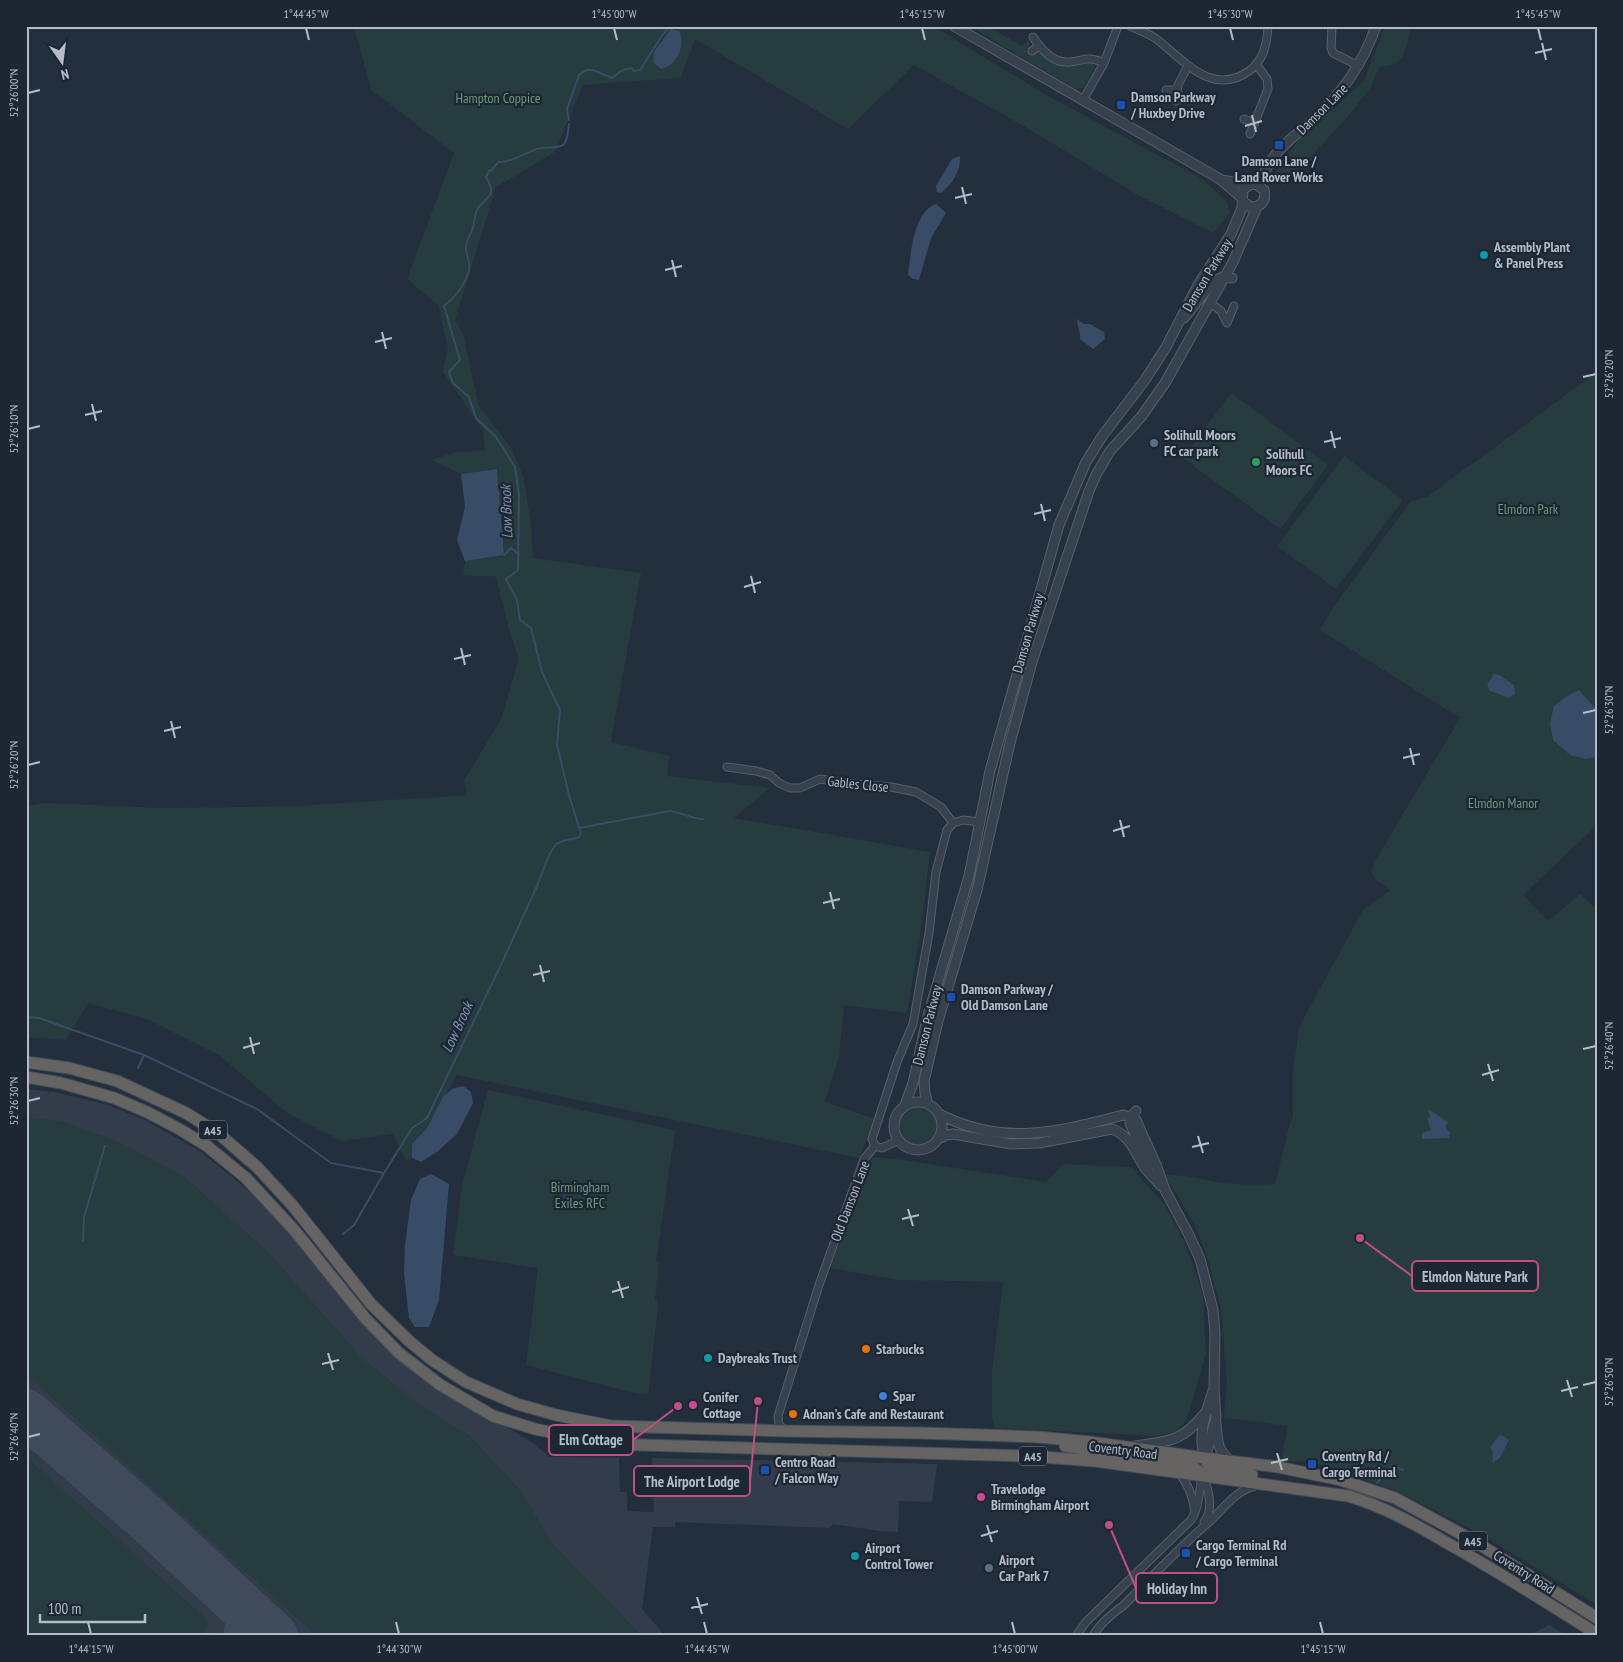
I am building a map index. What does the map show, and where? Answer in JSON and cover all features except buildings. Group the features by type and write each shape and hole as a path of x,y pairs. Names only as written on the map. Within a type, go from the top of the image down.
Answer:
{"highway":[{"name":"Coventry Road","path":"26,1062 68,1068 117,1081 186,1113 218,1134 257,1168 293,1206 371,1304 409,1341 432,1360 466,1382 517,1404 556,1415 611,1426 1022,1436 1090,1442 1232,1462 1278,1466 1341,1480 1395,1498 1474,1541 1597,1618"},
{"name":"Coventry Road","path":"26,1077 61,1082 114,1098 147,1112 207,1146 246,1178 295,1231 365,1318 399,1353 439,1384 493,1416 535,1429 608,1444 1029,1456 1095,1461 1348,1496 1398,1514 1597,1634"},
{"path":"1022,1436 1075,1448 1194,1467 1203,1476"},
{"path":"1203,1476 1205,1458"},
{"path":"1205,1458 1208,1465 1213,1468 1307,1484 1348,1496"}],"street":[{"path":"954,26 1220,179 1249,206 1257,207 1263,203 1265,199 1264,190 1259,185 1220,179"},
{"path":"1083,100 1104,63 1118,26"},
{"path":"1130,26 1154,38 1202,75 1219,79 1239,76 1256,64 1266,48 1268,26"},
{"path":"1332,26 1331,48 1333,53 1359,66"},
{"name":"Damson Lane","path":"1259,185 1268,164 1277,152 1332,102 1345,87 1359,66 1376,26"},
{"path":"1033,37 1047,54 1064,62 1091,58 1104,63"},
{"path":"1032,51 1039,46"},
{"path":"1250,134 1268,89 1268,79 1256,64"},
{"path":"1176,102 1180,78 1188,66"},
{"path":"1166,90 1177,90"},
{"path":"1244,119 1254,123"},
{"path":"1242,199 1243,190 1249,184"},
{"name":"Damson Parkway","path":"899,1140 894,1132 894,1122 898,1112 905,1105 913,1083 927,1019 969,876 990,771 1059,525 1071,493 1090,455 1145,380 1166,347 1188,302 1231,234 1242,208 1242,199"},
{"name":"Damson Parkway","path":"928,1104 924,1081 938,1021 977,890 1010,743 1035,653 1089,491 1110,451 1141,417 1161,390 1210,303 1216,285 1229,277 1257,207"},
{"path":"1179,323 1198,303 1208,286 1216,285 1212,265"},
{"path":"1210,303 1221,311 1227,322 1234,306"},
{"name":"Gables Close","path":"727,767 770,775 779,783 790,788 800,788 820,780 891,787 916,792 941,807 953,823"},
{"path":"953,823 963,820 980,822"},
{"name":"Old Damson Lane","path":"786,1431 779,1425 778,1416 819,1285 864,1159 875,1146 872,1139 876,1121 913,1024 927,943 936,872 947,830 953,823"},
{"path":"905,1105 916,1102 928,1104 939,1114 970,1127 1001,1133 1030,1134 1070,1129 1133,1114"},
{"path":"938,1139 942,1125 939,1114"},
{"path":"1133,1114 1130,1123 1154,1177"},
{"path":"1133,1114 1157,1167 1165,1190 1200,1259 1212,1310 1215,1333 1214,1388 1218,1446 1221,1452 1232,1462"},
{"path":"875,1146 882,1148 899,1140 906,1147 921,1150 946,1135 954,1134 1011,1144 1039,1143 1112,1129 1122,1133 1129,1141 1144,1166 1165,1190"},
{"path":"1205,1458 1201,1441 1205,1413 1214,1388"},
{"path":"1128,1447 1174,1440 1193,1428 1205,1413"},
{"path":"1205,1458 1216,1418"},
{"path":"1179,1473 1191,1491 1195,1514"},
{"path":"1076,1636 1086,1622 1191,1520 1195,1514 1203,1476"},
{"path":"1201,1527 1209,1512 1210,1494 1203,1476"},
{"path":"1093,1636 1106,1620 1201,1527 1246,1488 1265,1484"}],"shaded area":[{"path":"26,1089 55,1092 108,1105 147,1121 201,1152 258,1199 282,1223 349,1307 435,1385 527,1439 550,1457 619,1458 620,1492 627,1492 627,1511 654,1512 652,1458 937,1464 932,1502 899,1501 898,1532 833,1524 830,1528 675,1522 675,1527 653,1527 642,1609 665,1636 26,1636"},
{"path":"1549,1625 1567,1636 1528,1636"}],"green space":[{"name":"Hampton Coppice","path":"354,26 933,26 1048,96 1201,178 1227,202 1230,213 1213,233 1138,195 1022,125 914,65 848,129 695,39 681,78 583,85 555,152 496,187 455,320 463,333 479,406 511,448 524,478 531,526 533,558 641,573 611,742 669,756 667,776 770,788 734,818 930,852 923,916 907,1013 844,1005 839,1056 825,1102 875,1119 859,1158 457,1075 427,1128 412,1144 412,1158 406,1160 393,1134 342,1141 287,1113 219,1055 147,1019 88,1003 66,1040 26,1037 26,806 46,803 165,808 300,806 467,795 464,781 501,719 519,659 509,629 496,577 463,575 465,561 504,555 497,469 461,474 432,460 453,453 485,450 483,430 443,372 448,348 438,305 407,279 454,153 371,90"},
{"path":"969,26 987,26 1022,46 1029,40 1030,47 1027,50 1031,54 1039,53 1058,63 1092,61 1095,67 1083,88 1075,89"},
{"path":"1385,26 1411,26 1402,57 1395,64 1379,68 1371,87 1350,114 1284,186 1273,176 1297,142 1364,81"},
{"path":"1597,372 1597,710 1579,690 1586,759 1597,757 1597,825 1523,895 1548,921 1580,894 1597,910 1597,1605 1480,1534 1395,1490 1308,1461 1281,1462 1288,1426 1224,1418 1227,1383 1221,1309 1208,1260 1195,1225 1165,1175 1184,1176 1230,1184 1275,1184 1293,1117 1293,1071 1299,1027 1363,910 1390,890 1376,880 1372,872 1374,863 1460,718 1320,630 1332,609 1411,501 1427,497","holes":["1500,675 1514,685 1500,695 1490,691 1487,685"]},
{"name":"Solihull Moors FC","path":"1231,393 1328,465 1280,529 1183,458"},
{"path":"1344,456 1403,500 1336,589 1277,546"},
{"name":"Birmingham Exiles RFC","path":"488,1090 675,1130 656,1262 659,1262 655,1299 658,1300 658,1307 648,1395 526,1365 538,1268 453,1255 462,1185"},
{"path":"918,1107 931,1113 937,1126 931,1139 918,1145 905,1139 899,1126 905,1113"},
{"path":"26,1117 61,1121 119,1142 184,1176 270,1254 362,1358 417,1403 470,1436 520,1490 553,1544 642,1636 317,1636 26,1374"},
{"path":"873,1157 1046,1182 1063,1164 1131,1167 1165,1205 1186,1246 1203,1295 1206,1354 1187,1419 1177,1432 1156,1436 995,1428 992,1419 992,1371 1003,1282 899,1280 829,1268 858,1201 867,1164"},
{"path":"26,1457 209,1621 203,1636 26,1636"}],"water":[{"path":"671,29 679,31 681,48 672,64 661,69 653,62 654,52"},
{"path":"960,156 958,171 953,181 941,193 937,192 936,186 952,159"},
{"path":"936,204 946,213 931,238 919,280 913,279 908,275 914,235 922,216 928,208"},
{"path":"1077,319 1104,332 1105,339 1093,349 1080,339"},
{"path":"497,469 504,555 465,561 457,540 465,507 461,474"},
{"path":"1494,674 1500,675 1514,685 1515,694 1509,698 1490,691 1487,685"},
{"path":"1579,690 1597,710 1597,757 1586,759 1570,755 1553,740 1550,723 1554,706 1565,697"},
{"path":"463,1086 471,1092 473,1103 457,1134 438,1151 421,1162 412,1158 412,1144 427,1128 443,1097 452,1089"},
{"path":"1428,1109 1448,1122 1445,1126 1450,1133 1449,1138 1422,1139 1422,1133 1431,1130 1427,1118 1430,1117"},
{"path":"431,1174 449,1184 439,1300 429,1327 415,1327 409,1318 404,1273 405,1245 411,1200 420,1179"},
{"path":"1500,1434 1509,1440 1500,1458 1492,1463 1493,1453 1490,1447"}],"waterway":[{"name":"Low Brook","path":"569,120 567,109 579,75 586,70 593,70 612,78 621,71 631,68 634,71 640,70 663,34 671,26"},
{"name":"Low Brook","path":"343,1234 354,1225 412,1128 427,1118 500,967 549,855 556,844 578,838 581,834 557,745 560,710 542,672 531,628 520,620 517,600 506,579 518,570 519,495 515,467 496,437 476,418 469,397 453,383 449,372 460,360 444,306 459,291 469,271 466,245 477,210 491,193 490,184 486,177 489,171 498,162 515,159 540,148 562,146 568,134 569,124"},
{"path":"504,555 511,548 519,554"},
{"name":"Low Brook","path":"579,828 670,811 703,819"},
{"path":"26,1017 39,1018 144,1055 257,1109 331,1163 384,1173"},
{"path":"138,1068 144,1055"},
{"path":"83,1241 84,1217 105,1146"},
{"path":"1377,1483 1392,1466 1403,1470"}],"taxiway":[{"path":"220,1587 228,1598 233,1610 235,1622 232,1636"},
{"path":"246,1636 256,1634 268,1636"}],"runway":[{"path":"26,1413 153,1524 274,1636"}],"place":[{"name":"Damson Parkway / Huxbey Drive","path":"1121,105"},
{"name":"Damson Lane / Land Rover Works","path":"1279,145"},
{"name":"Assembly Plant & Panel Press","path":"1484,255"},
{"name":"Solihull Moors FC car park","path":"1154,443"},
{"name":"Solihull Moors FC","path":"1256,462"},
{"name":"Damson Parkway / Old Damson Lane","path":"951,997"},
{"name":"Elmdon Nature Park","path":"1360,1238"},
{"name":"Starbucks","path":"866,1349"},
{"name":"Daybreaks Trust","path":"708,1358"},
{"name":"Spar","path":"883,1396"},
{"name":"The Airport Lodge","path":"758,1401"},
{"name":"Conifer Cottage","path":"693,1405"},
{"name":"Elm Cottage","path":"678,1406"},
{"name":"Adnan's Cafe and Restaurant","path":"793,1414"},
{"name":"Coventry Rd / Cargo Terminal","path":"1312,1464"},
{"name":"Centro Road / Falcon Way","path":"765,1470"},
{"name":"Travelodge Birmingham Airport","path":"981,1497"},
{"name":"Holiday Inn","path":"1109,1525"},
{"name":"Cargo Terminal Rd / Cargo Terminal","path":"1186,1553"},
{"name":"Airport Control Tower","path":"855,1556"},
{"name":"Airport Car Park 7","path":"989,1568"}],"park label":[{"name":"Elmdon Park","path":"1528,509"},
{"name":"Elmdon Manor","path":"1503,803"}]}
